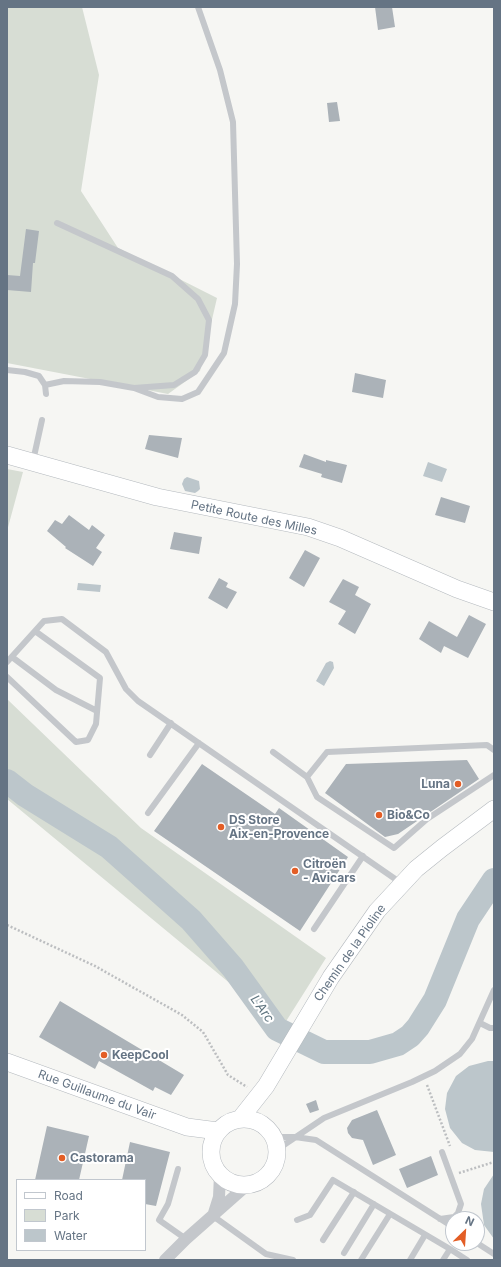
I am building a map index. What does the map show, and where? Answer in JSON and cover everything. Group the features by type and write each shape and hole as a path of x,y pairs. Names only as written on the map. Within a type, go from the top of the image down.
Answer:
{"main road":[{"name":"Petite Route des Milles","path":"7,455 157,497 308,527 340,538 457,590 494,602"},
{"name":"Chemin de la Pioline","path":"240,1119 265,1087 321,994 377,911 416,869 494,809"},
{"name":"Rue Guillaume du Vair","path":"7,1062 187,1127 218,1131"},
{"name":"Chemin de la Pioline","path":"265,1087 263,1110 273,1138"},
{"path":"240,1119 258,1122 273,1138 275,1165 266,1178 257,1184 246,1186 232,1183 220,1175 215,1169 211,1154 213,1142 218,1131 240,1119"},
{"name":"Rue Guillaume du Vair","path":"187,1127 211,1154"}],"street":[{"path":"213,1216 219,1197 220,1175"},
{"path":"165,1260 186,1239 246,1186"}],"lane":[{"path":"45,385 64,381 100,382 134,388 158,397 182,399 198,392 224,353 235,304 237,264 233,122 220,70 198,7"},
{"path":"57,223 172,276 198,299 208,320 205,355 195,372 174,385 134,388"},
{"path":"7,370 25,372 39,376 45,385 46,394"},
{"path":"33,463 42,420"},
{"path":"7,662 44,621 62,619 106,652 126,689 138,701 403,884"},
{"path":"7,677 76,742 88,740 96,724 100,678 35,631"},
{"path":"12,657 56,690 97,711"},
{"path":"150,755 171,723"},
{"path":"148,813 199,743"},
{"path":"307,777 327,752 487,745 494,750"},
{"path":"273,752 307,777 317,797 394,848 428,819 494,775"},
{"path":"314,929 363,856"},
{"path":"273,1138 295,1137 324,1118 412,1082 449,1062 460,1054 467,1046 480,1023 494,990"},
{"path":"480,1023 494,1028"},
{"path":"273,1138 295,1137 316,1140 445,1222"},
{"path":"440,1219 454,1217 458,1213 461,1204 442,1152"},
{"path":"178,1169 168,1204 159,1220 186,1239"},
{"path":"297,1220 310,1215 333,1180 445,1246"},
{"path":"323,1240 354,1192"},
{"path":"344,1253 374,1204"},
{"path":"361,1260 390,1214"},
{"path":"213,1216 266,1257 293,1260"},
{"path":"410,1260 425,1235"},
{"path":"485,1248 494,1254"},
{"path":"443,1260 449,1251"},
{"path":"453,1251 467,1260"}],"path":[{"path":"7,925 95,966 182,1015 203,1032 228,1075 265,1087"},
{"path":"426,1082 452,1153"},
{"path":"457,1167 460,1174 494,1162"}],"green space":[{"path":"7,7 82,7 99,75 81,191 118,248 217,298 200,371 168,394 7,363"},
{"path":"7,469 23,472 7,531"},
{"path":"7,699 141,828 326,958 278,1034 232,985 7,799"}],"water":[{"path":"428,462 447,469 442,482 423,476"},
{"path":"187,477 199,481 200,489 195,493 185,491 182,484 184,479"},
{"path":"78,583 101,585 100,592 77,590"},
{"path":"330,661 333,662 334,668 324,686 316,681 326,663"},
{"path":"494,1061 494,1152 475,1150 462,1143 450,1128 445,1109 447,1093 456,1076 469,1066"},
{"path":"494,1174 494,1239 485,1226 485,1211 482,1211 481,1204 484,1189"}],"building":[{"path":"375,7 392,7 395,27 378,30"},
{"path":"337,102 340,121 329,122 327,103"},
{"path":"26,229 39,231 35,263 33,263 31,292 7,290 7,275 20,276"},
{"path":"355,373 386,380 383,398 352,392"},
{"path":"149,435 182,438 178,458 145,449"},
{"path":"304,454 326,462 326,460 347,465 342,483 321,477 322,474 299,467"},
{"path":"441,497 470,506 465,523 435,515"},
{"path":"69,515 89,530 92,525 105,535 96,548 102,552 93,566 65,548 66,547 47,531 55,520 62,524"},
{"path":"174,532 202,537 199,554 170,549"},
{"path":"305,550 320,558 304,587 289,578"},
{"path":"219,578 228,583 226,587 237,592 227,609 208,598"},
{"path":"343,579 359,587 355,595 371,604 355,634 338,624 346,611 329,602"},
{"path":"469,615 486,624 468,658 444,646 441,653 419,639 429,621 457,637"},
{"path":"467,760 479,779 398,834 385,837 325,793 346,764"},
{"path":"202,764 275,814 279,808 348,857 300,931 154,831"},
{"path":"60,1001 184,1075 171,1095 155,1087 153,1091 99,1061 95,1069 39,1037"},
{"path":"316,1100 319,1110 310,1113 306,1104"},
{"path":"377,1110 396,1155 373,1165 363,1140 352,1138 348,1133 347,1128 352,1120"},
{"name":"Castorama","path":"47,1126 89,1136 79,1179 35,1179"},
{"path":"130,1142 170,1152 156,1206 146,1204 146,1179 122,1179"},
{"path":"431,1156 438,1175 407,1188 399,1169"}],"waterway":[{"name":"L'Arc","path":"7,781 25,795 109,847 191,920 233,968 277,1029 324,1052 370,1052 398,1044 410,1036 418,1027 435,1000 468,919 494,880"}],"place":[{"name":"Luna","path":"458,784"},
{"name":"Bio&Co","path":"379,815"},
{"name":"DS Store Aix-en-Provence","path":"221,827"},
{"name":"Citroën - Avicars","path":"295,871"},
{"name":"KeepCool","path":"104,1055"},
{"name":"Castorama","path":"62,1158"}]}
